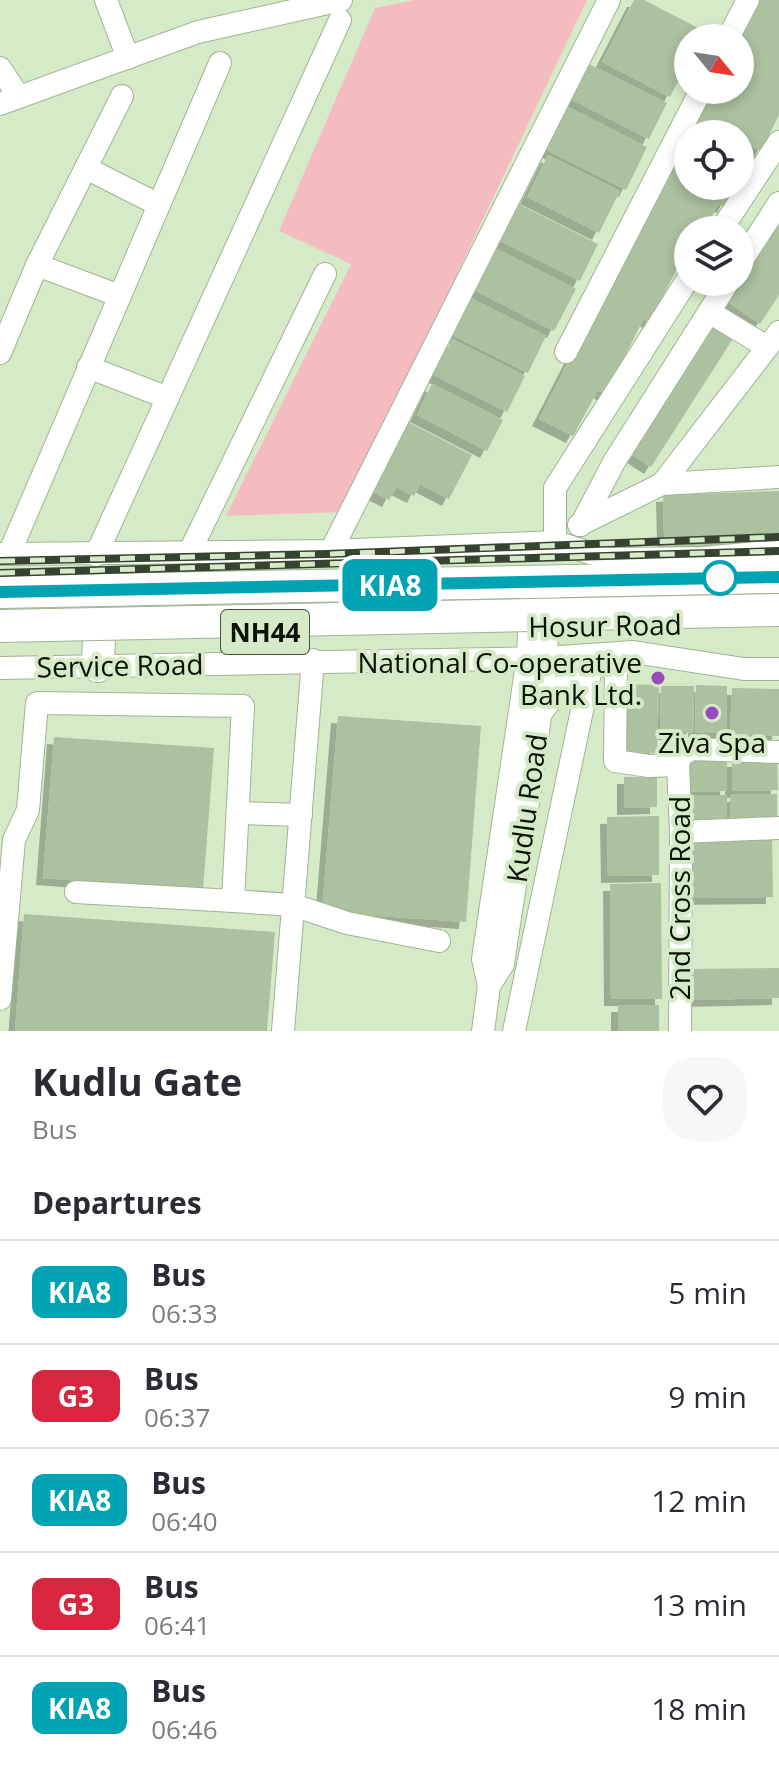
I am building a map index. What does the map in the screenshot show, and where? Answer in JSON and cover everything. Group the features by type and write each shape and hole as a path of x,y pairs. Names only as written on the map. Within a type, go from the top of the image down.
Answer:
{"highway":[{"name":"Hosur Road","path":"0,592 779,577"},
{"path":"0,605 779,589"},
{"path":"0,626 779,610"},
{"name":"Hosur Road","path":"0,637 99,650 538,642 779,621"}],"street":[{"path":"106,0 128,58"},
{"path":"331,551 609,0"},
{"path":"735,24 748,0"},
{"path":"0,68 9,100 198,32 313,3 341,10 96,555"},
{"path":"220,63 4,554 331,551 555,542 610,559 704,558 779,551"},
{"path":"0,353 37,265 122,96"},
{"path":"566,352 694,104"},
{"path":"730,216 779,142"},
{"path":"86,168 157,204"},
{"path":"754,241 779,203"},
{"path":"37,265 117,295"},
{"path":"190,551 325,274"},
{"path":"555,542 555,488 677,296"},
{"path":"581,525 614,462 719,296"},
{"path":"662,484 773,340 709,312"},
{"path":"88,367 168,398"},
{"path":"555,542 581,525 662,484 779,477"},
{"path":"538,642 540,583"},
{"name":"Service Road","path":"0,668 99,650 313,660 538,642 669,659"},
{"name":"Kudlu Road","path":"488,994 503,964 539,716 538,642"},
{"name":"Kudlu Road","path":"483,1031 488,994 483,959 538,642"},
{"path":"539,716 562,686 591,668 616,662 669,659 744,669 779,669"},
{"path":"283,1031 313,660"},
{"path":"616,662 615,761 649,766 678,765 681,755 692,749 779,752"},
{"path":"514,1031 591,668"},
{"path":"0,999 14,840 28,810 37,703 243,706 233,901"},
{"name":"2nd Cross Road","path":"678,765 681,832 680,1031"},
{"path":"239,813 301,815"},
{"path":"681,832 779,828"},
{"path":"76,892 293,905 347,923 439,941"},
{"path":"488,994 519,1007"}],"shaded area":[{"path":"415,0 587,0 344,512 226,516 351,264 279,231 375,8"}],"building":[{"path":"634,0 644,0 690,24 674,24 674,89 670,97 602,62"},
{"path":"755,0 779,0 779,115 761,151 754,147 754,120 693,120 701,104 754,104 754,24 746,24"},
{"path":"587,63 667,103 649,139 569,98"},
{"path":"562,104 647,147 626,190 541,147"},
{"path":"548,155 620,191 599,233 527,197"},
{"path":"674,156 674,200 727,200 724,206 718,204 712,216 674,216 674,274 650,321 644,318 606,394 598,390 573,436 539,419"},
{"path":"515,202 598,244 580,281 496,239"},
{"path":"779,214 779,295 760,324 723,299 725,296 754,296 754,252"},
{"path":"495,248 576,289 554,331 474,290"},
{"path":"469,297 546,336 528,373 450,334"},
{"path":"708,320 734,337 651,467 625,450"},
{"path":"452,339 525,376 507,412 434,375"},
{"path":"432,384 503,420 487,451 417,415"},
{"path":"408,422 472,455 449,499 420,484 414,496 396,487 389,500 373,492"},
{"path":"779,491 779,566 665,569 663,495"},
{"path":"626,684 659,685 657,753 625,752"},
{"path":"696,685 727,686 727,733 695,733"},
{"path":"661,686 694,686 693,733 660,733"},
{"path":"732,688 779,689 779,736 730,734"},
{"path":"338,716 481,726 466,922 322,912"},
{"path":"54,737 214,748 203,890 43,878"},
{"path":"727,759 727,791 683,792 682,760"},
{"path":"777,759 778,790 732,791 732,760"},
{"path":"624,777 657,777 657,807 624,808"},
{"path":"777,794 777,824 731,825 730,795"},
{"path":"684,795 727,795 727,826 684,826"},
{"path":"659,816 659,875 608,876 607,817"},
{"path":"772,838 773,897 684,898 684,840"},
{"path":"661,883 662,999 611,999 610,884"},
{"path":"24,914 275,932 267,1031 15,1031"},
{"path":"779,968 779,998 688,1000 688,969"},
{"path":"618,1005 659,1005 659,1031 618,1031"}],"railway":[{"path":"0,561 327,554 779,537"},
{"path":"0,573 779,551"}],"bus line":[{"name":"KIA8","path":"0,592 779,577"}],"place":[{"name":"National Co-operative Bank Ltd.","path":"658,678"},
{"name":"Ziva Spa","path":"712,713"}]}
